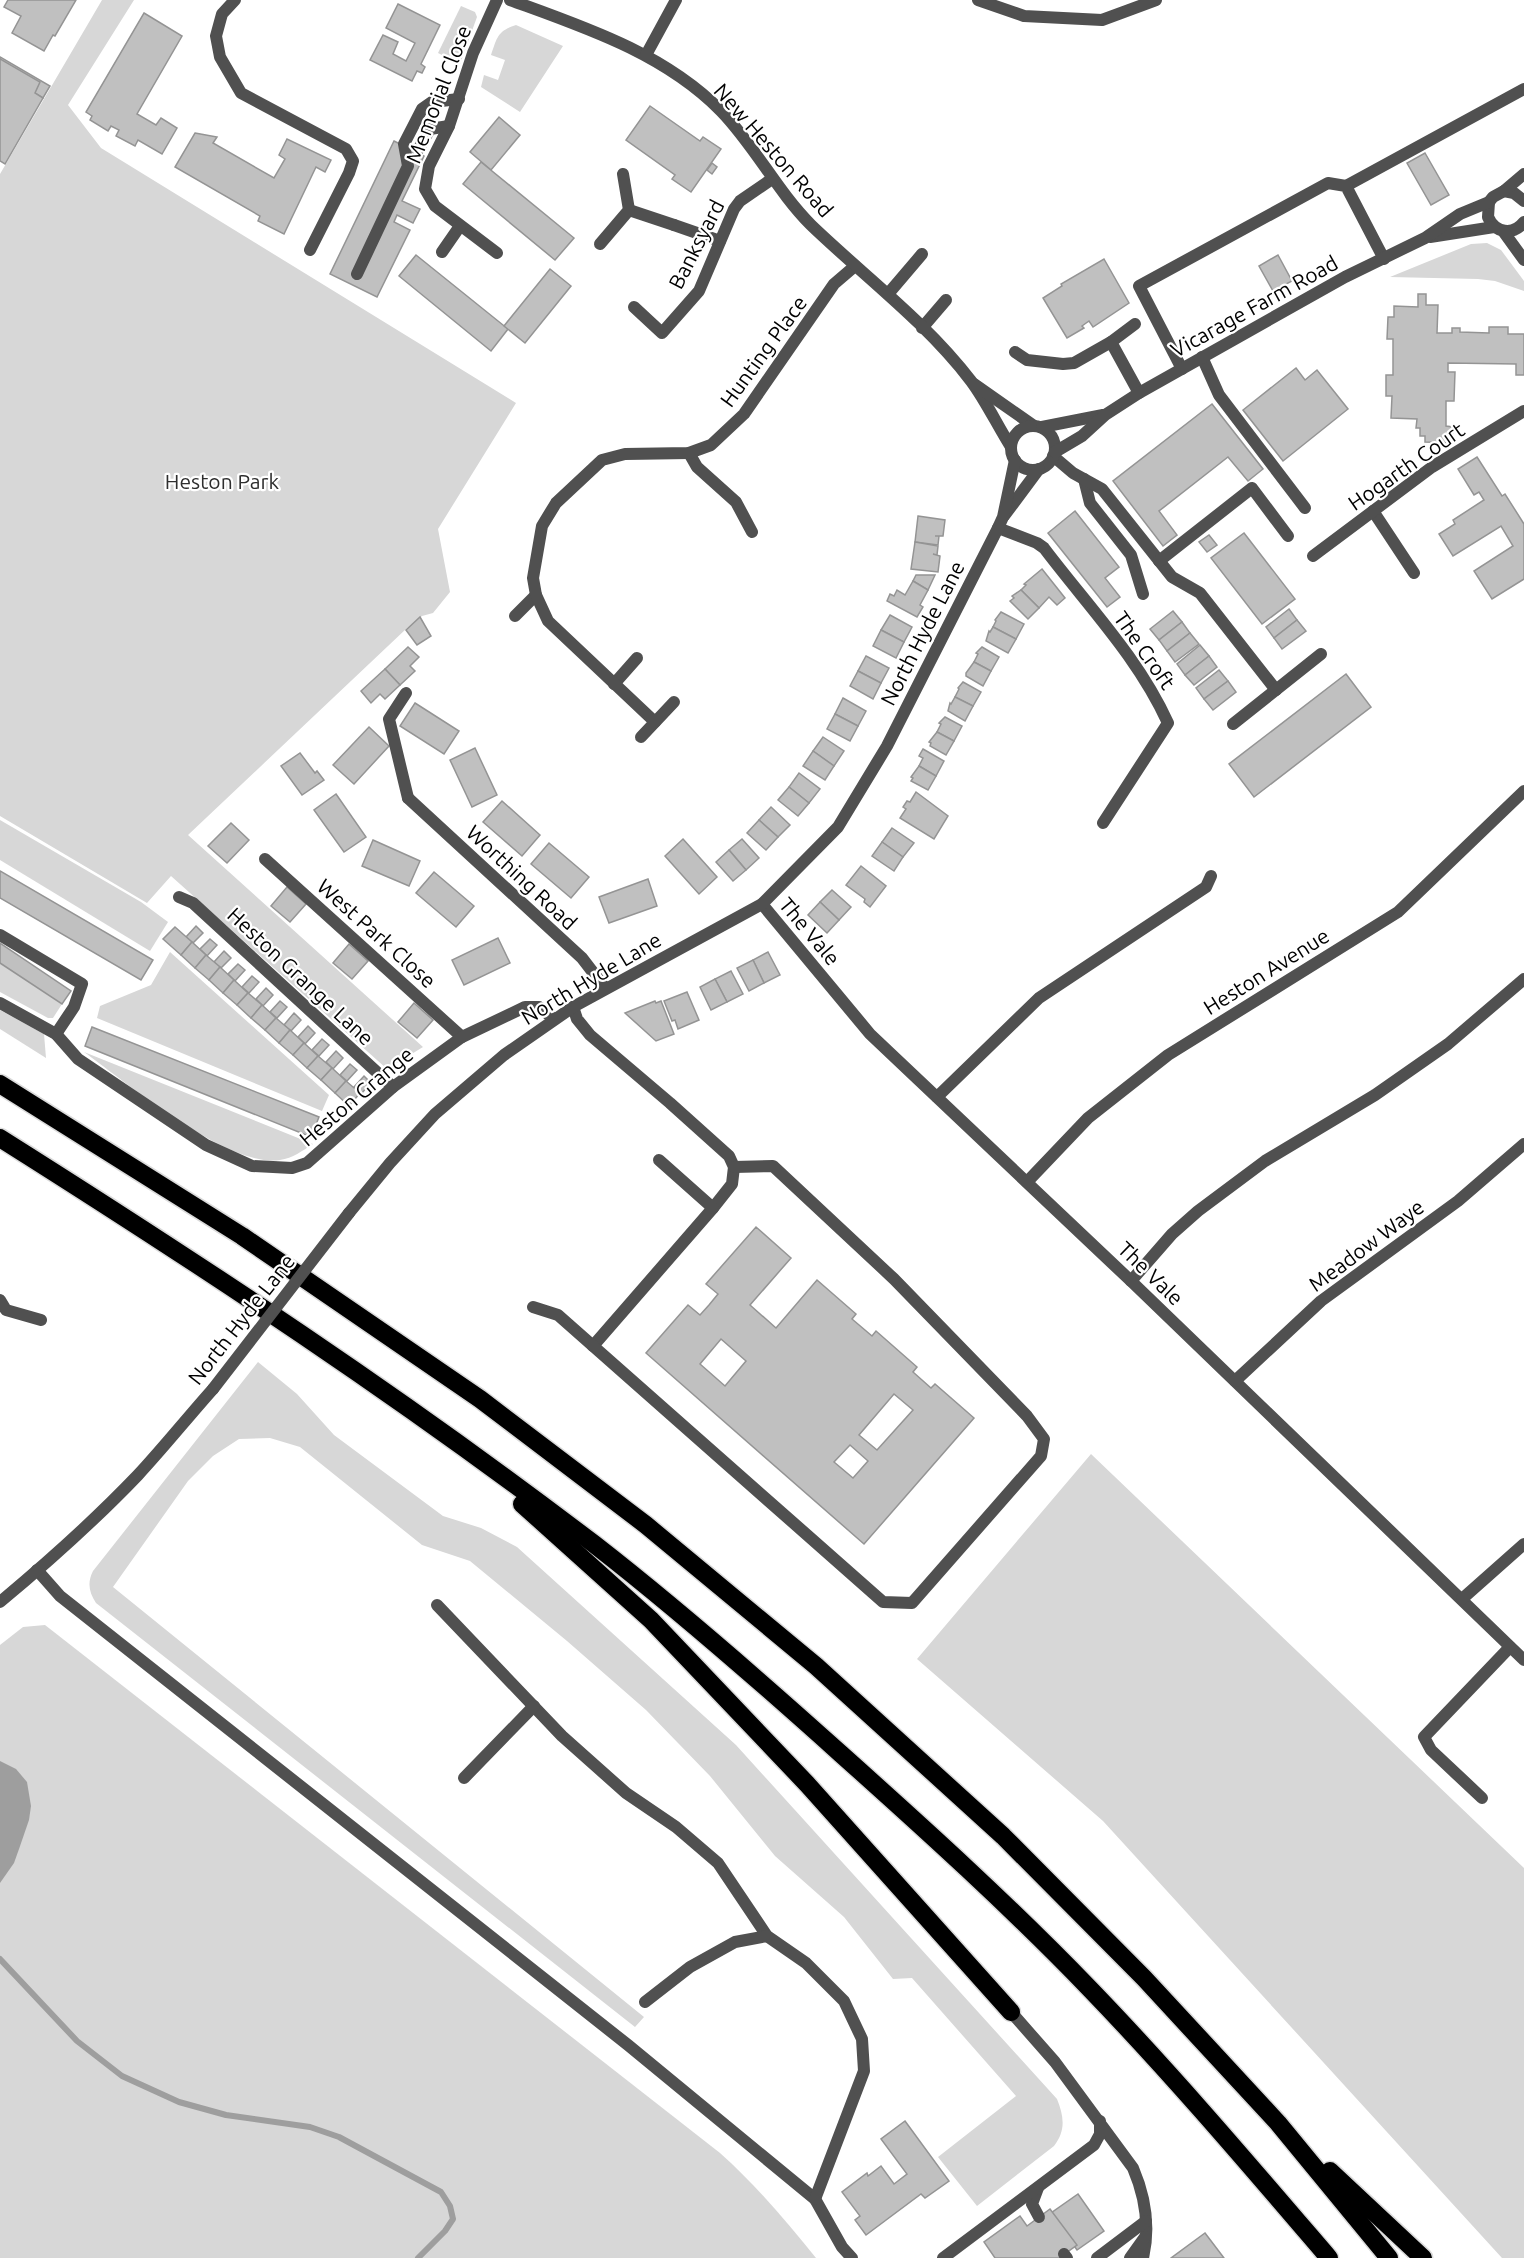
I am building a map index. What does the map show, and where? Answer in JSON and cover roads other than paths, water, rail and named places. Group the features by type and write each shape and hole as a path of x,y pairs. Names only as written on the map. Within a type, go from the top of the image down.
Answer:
{"highway":[{"path":"0,1084 242,1236 480,1399 646,1525 816,1666 1003,1836 1144,1978 1278,2123 1389,2258"},
{"path":"0,1138 313,1340 438,1428 597,1546 753,1675 948,1849 1090,1988 1226,2137 1329,2258"},
{"path":"438,1428 651,1620 807,1784 1011,2012"},
{"path":"1278,2123 1423,2258"}],"street":[{"path":"235,0 222,14 216,36 220,57 241,93 346,149 353,160 349,173 310,250"},
{"name":"Memorial Close","path":"497,0 473,53 449,126 429,166 425,189 435,206 497,253"},
{"name":"New Heston Road","path":"510,0 578,25 646,55 693,87 720,111 809,223 888,294 971,381 1011,447"},
{"path":"646,55 676,0"},
{"path":"978,0 1024,16 1102,20 1155,0"},
{"path":"1182,369 1139,286 1328,183 1346,186 1524,89"},
{"path":"357,274 408,166 404,144 422,109 432,102 459,99"},
{"path":"418,150 430,129 449,126"},
{"path":"600,244 628,210 623,174"},
{"name":"Vicarage Farm Road","path":"1054,454 1082,436 1105,415 1139,393 1345,278 1425,238 1460,214 1489,202 1524,174"},
{"name":"Banksyard","path":"634,307 662,333 699,291 734,209 740,201 772,179"},
{"path":"1346,186 1384,259"},
{"path":"1504,191 1514,193 1524,201"},
{"path":"1489,202 1488,217 1524,260"},
{"path":"628,210 720,241"},
{"name":"Vicarage Farm Road","path":"1425,238 1499,229 1516,230 1524,222"},
{"path":"442,252 459,226"},
{"path":"888,294 922,254"},
{"name":"Hunting Place","path":"655,722 548,621 536,596 533,578 542,526 556,503 602,460 625,454 689,453 711,445 744,414 834,284 855,266"},
{"path":"922,328 946,300"},
{"path":"1015,351 1027,360 1074,363 1111,342 1135,324"},
{"path":"1111,342 1139,393"},
{"path":"1202,357 1218,395 1305,508"},
{"name":"New Heston Road","path":"971,381 1038,427"},
{"name":"Hogarth Court","path":"1312,556 1432,467 1524,411"},
{"name":"Vicarage Farm Road","path":"1038,427 1105,415"},
{"path":"1028,426 1038,427 1053,437 1054,454 1045,466 1039,469 1026,468 1015,460 1011,447 1016,434 1028,426"},
{"path":"689,453 697,467 736,502 752,532"},
{"path":"1054,454 1073,473 1102,489 1172,577 1200,593 1276,690"},
{"name":"North Hyde Lane","path":"1000,523 1015,460"},
{"name":"North Hyde Lane","path":"0,1602 138,1475 213,1389 390,1163 435,1114 504,1055 554,1019 605,988 762,903 838,827 886,746 1000,523 1039,469"},
{"path":"1084,479 1090,503 1131,555 1143,594"},
{"path":"1159,561 1252,488 1288,536"},
{"path":"1373,511 1414,573"},
{"name":"The Croft","path":"1000,523 1044,548 1120,643 1155,695 1167,723 1103,823"},
{"path":"515,616 536,596"},
{"path":"1233,724 1321,654"},
{"path":"615,684 638,658"},
{"name":"Worthing Road","path":"406,693 389,719 408,798 582,958 605,988"},
{"path":"641,737 674,702"},
{"name":"Heston Avenue","path":"1027,1182 1088,1118 1168,1055 1398,912 1524,791"},
{"name":"West Park Close","path":"265,859 462,1037"},
{"path":"937,1097 1039,998 1206,887 1211,876"},
{"name":"Heston Grange Lane","path":"179,897 193,903 393,1088"},
{"name":"The Vale","path":"762,903 870,1034 1131,1281 1524,1660"},
{"path":"0,934 82,984 74,1006 56,1034"},
{"path":"1131,1281 1172,1234 1198,1211 1265,1161 1375,1095 1448,1044 1524,979"},
{"name":"Heston Grange","path":"0,1003 56,1034 78,1059 206,1145 252,1166 292,1168 307,1163 393,1088 462,1037 525,1007 539,1007 554,1019"},
{"path":"573,1007 577,1019 590,1035 709,1136 729,1156 734,1167 732,1184 593,1346"},
{"name":"Meadow Waye","path":"1235,1381 1322,1300 1458,1201 1524,1144"},
{"path":"659,1160 713,1208"},
{"path":"533,1307 558,1315 883,1602 912,1603 1041,1456 1044,1439 1027,1416 894,1279 773,1166 734,1167"},
{"path":"2,1309 41,1320"},
{"path":"1462,1599 1524,1544"},
{"path":"37,1570 60,1596 627,2045 815,2199 842,2247 852,2258"},
{"path":"437,1605 562,1736 626,1793 676,1827 718,1863 767,1936 806,1963 843,2001 862,2039 864,2071 815,2199"},
{"path":"1482,1798 1431,1750 1424,1737 1510,1647"},
{"path":"464,1778 534,1706"},
{"path":"645,2002 690,1967 735,1942 767,1936"},
{"path":"1011,2012 1055,2062 1133,2168 1140,2184 1146,2221 1145,2256"},
{"path":"944,2258 1094,2145 1100,2134 1100,2121"},
{"path":"1039,2217 1032,2204 1040,2185"},
{"path":"1097,2258 1146,2221"},
{"path":"1130,2258 1146,2236"}],"waterway":[{"path":"0,1959 77,2041 122,2076 179,2102 226,2115 310,2127 339,2137 441,2192 450,2206 453,2219 445,2231 418,2258"}],"park label":[{"name":"Heston Park","path":"222,481"}]}
